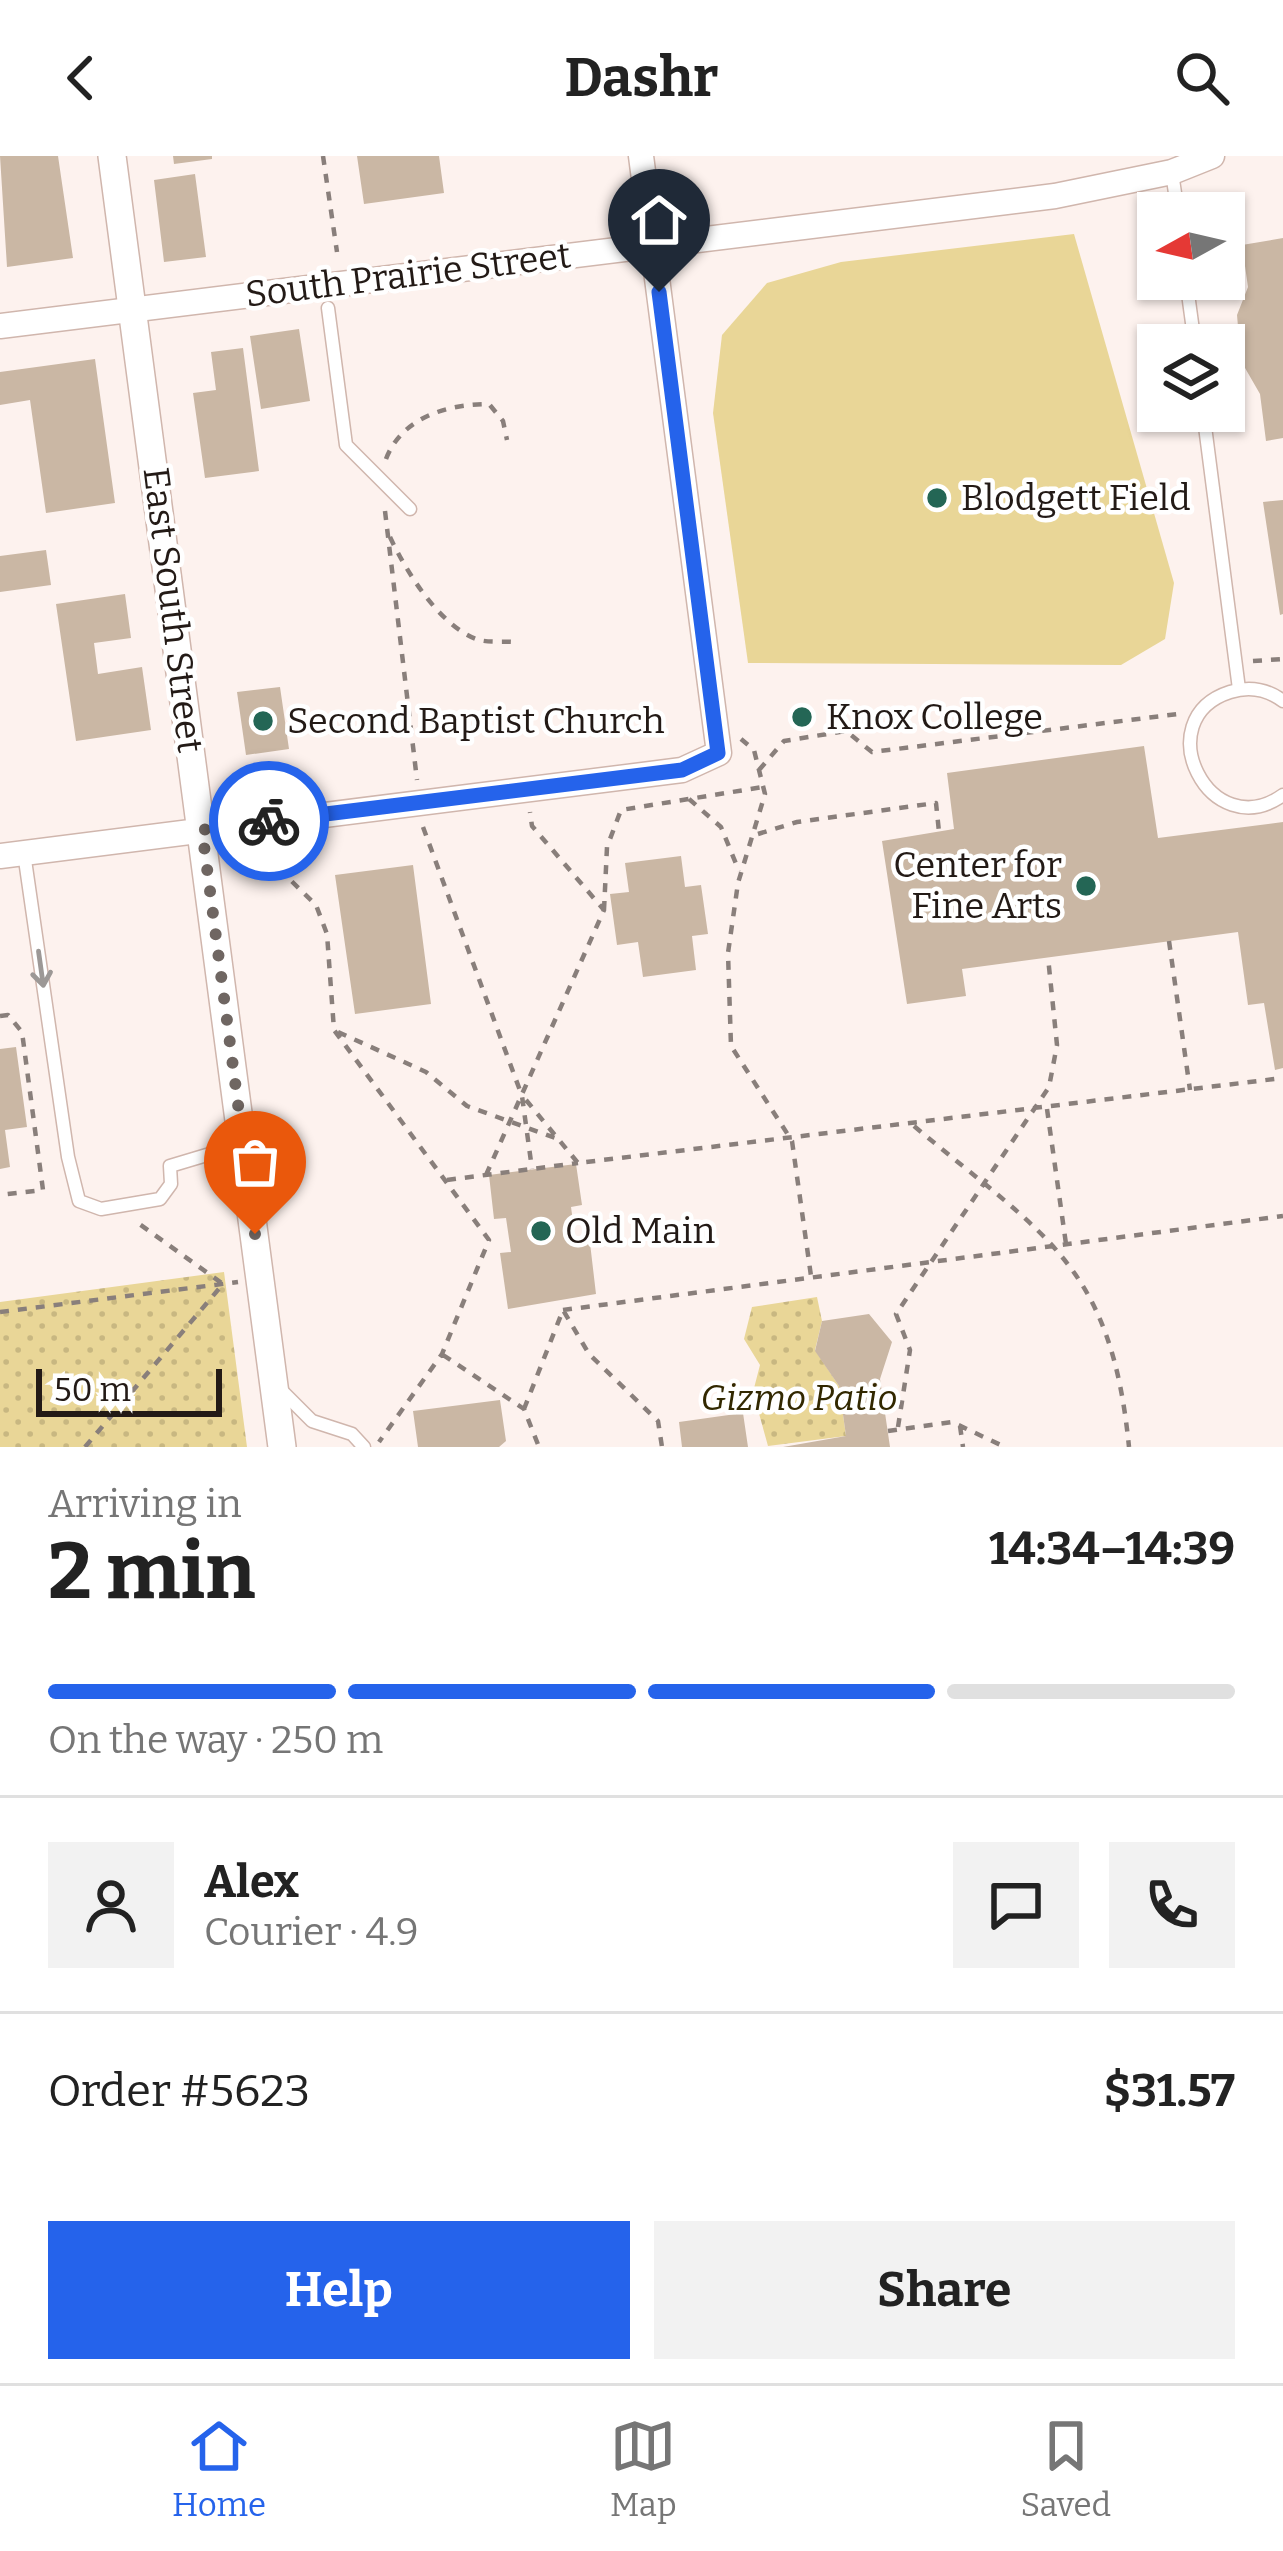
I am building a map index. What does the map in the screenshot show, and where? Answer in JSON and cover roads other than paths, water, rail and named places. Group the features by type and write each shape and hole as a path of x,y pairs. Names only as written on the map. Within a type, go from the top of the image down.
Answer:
{"street":[{"name":"East South Street","path":"112,156 282,1447"},
{"path":"12,855 682,770 718,753 641,156"},
{"name":"South Prairie Street","path":"0,326 1055,196 1212,156"}],"lane":[{"path":"328,308 346,446 410,509"},
{"path":"1206,432 1240,689"},
{"path":"1283,701 1258,689 1240,689 1204,708 1188,745 1200,784 1233,806 1254,808 1283,795"},
{"path":"12,855 76,1195 88,1207 125,1211 160,1199 170,1184 170,1166 243,1145"},
{"path":"274,1383 312,1421 352,1434 364,1447"}],"place":[{"name":"Blodgett Field","path":"937,498"},
{"name":"Knox College","path":"802,717"},
{"name":"Second Baptist Church","path":"263,721"},
{"name":"Center for Fine Arts","path":"1086,886"},
{"name":"Old Main","path":"541,1231"}],"park label":[{"name":"Gizmo Patio","path":"799,1398"}]}
